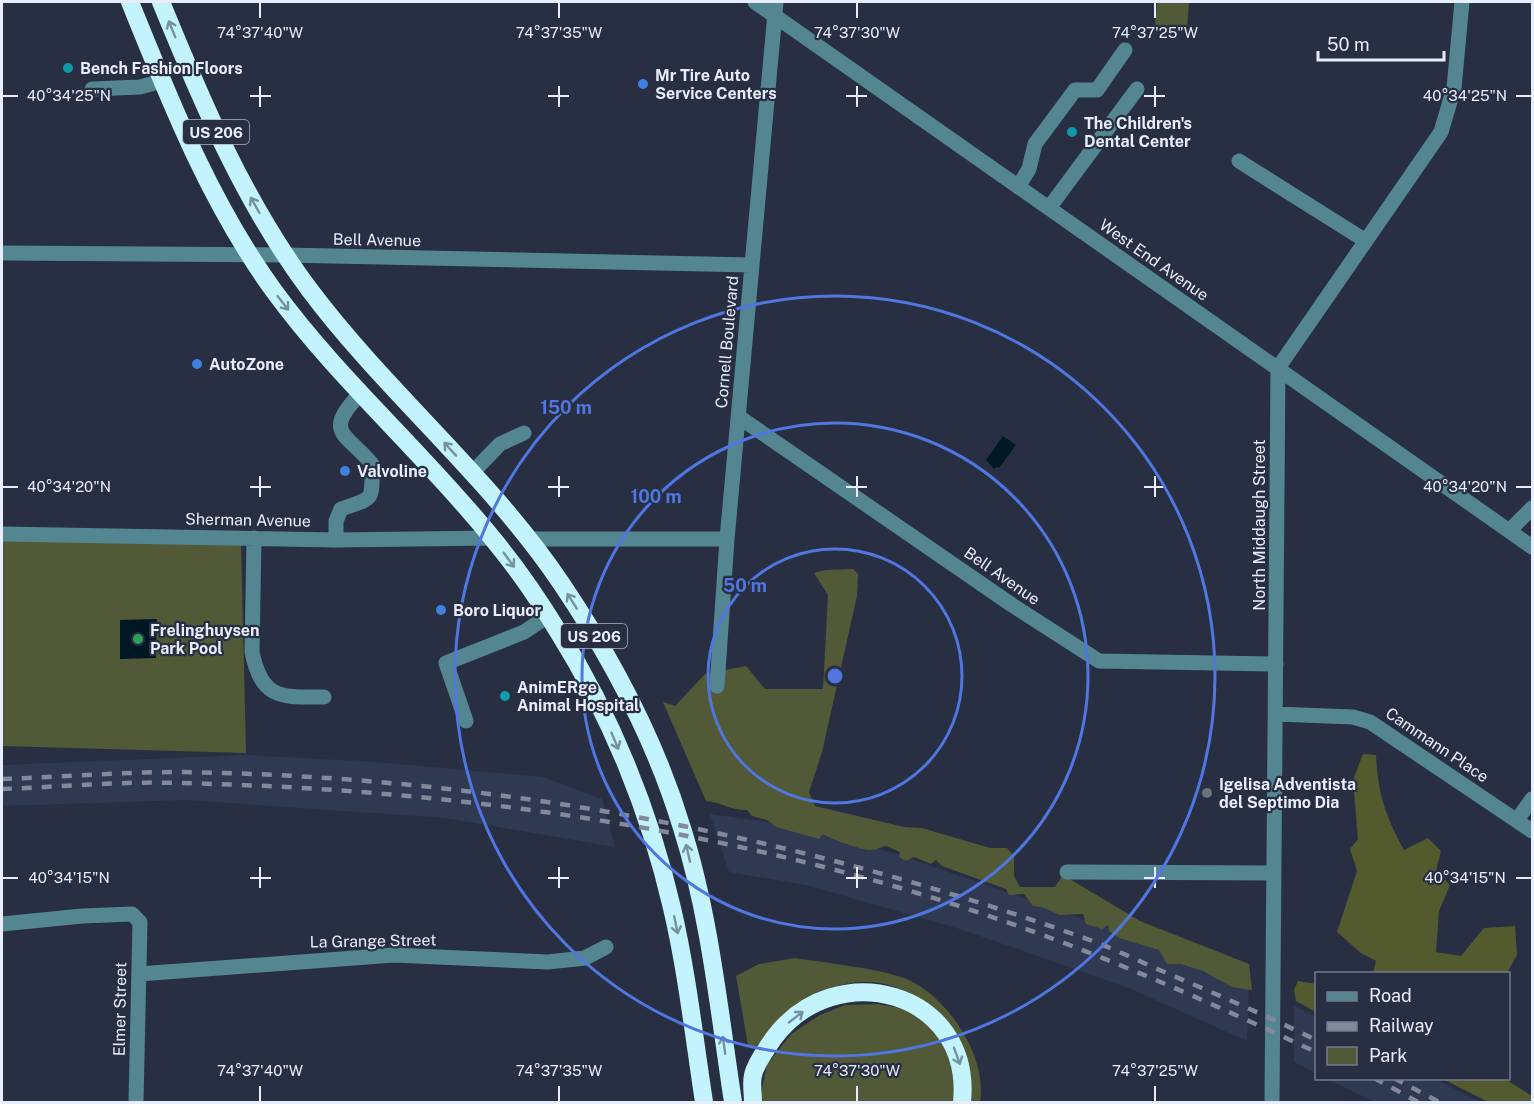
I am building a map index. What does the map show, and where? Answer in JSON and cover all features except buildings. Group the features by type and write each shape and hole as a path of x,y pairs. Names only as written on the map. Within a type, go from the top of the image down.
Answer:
{"highway":[{"name":"US 206","path":"130,2 162,81 207,179 250,255 296,319 360,393 493,538 548,616 586,681 612,732 651,833 679,940 704,1102"},
{"name":"US 206","path":"161,2 222,146 285,255 309,289 367,359 529,539 561,583 609,663 654,757 682,828 714,972 733,1102"},
{"path":"753,1102 753,1075 762,1054 784,1027 802,1012 824,1000 865,991 897,997 922,1009 937,1021 956,1051 961,1066 962,1102"}],"street":[{"name":"West End Avenue","path":"755,2 775,9 1018,187 1533,547"},
{"path":"1278,368 1441,132 1454,88 1462,2"},
{"name":"Cornell Boulevard","path":"717,687 751,265 775,9"},
{"path":"1018,187 1029,169 1035,144 1075,90 1097,90 1125,50"},
{"path":"92,89 140,87 162,81"},
{"path":"1049,208 1137,89"},
{"path":"1239,161 1366,241"},
{"name":"Bell Avenue","path":"2,253 285,255 751,265"},
{"name":"North Middaugh Street","path":"1272,1102 1278,368"},
{"path":"336,540 336,521 341,509 366,502 371,495 372,464 347,441 340,429 344,411 360,393"},
{"name":"Bell Avenue","path":"739,417 1012,605 1099,662 1276,664"},
{"path":"472,473 500,444 524,434"},
{"path":"1509,531 1533,508"},
{"name":"Sherman Avenue","path":"2,534 336,540 493,538"},
{"path":"254,538 252,652 255,671 263,685 287,697 324,697"},
{"path":"529,539 728,539"},
{"path":"466,721 446,663 524,632 548,616"},
{"name":"Cammann Place","path":"1276,714 1353,717 1370,722 1533,831"},
{"path":"1517,820 1533,798"},
{"path":"1067,872 1275,873"},
{"name":"Elmer Street","path":"2,924 82,916 132,914 138,918 140,922 136,1102"},
{"name":"La Grange Street","path":"139,974 394,955 548,962 585,958 606,947"}],"shaded area":[{"path":"1003,436 1016,445 999,468 994,469 986,460"},
{"name":"Frelinghuysen Park Pool","path":"157,619 156,658 120,659 120,620"},
{"path":"246,755 376,762 543,777 602,799 615,847 445,818 187,800 2,806 2,765"},
{"path":"710,814 807,828 903,856 1134,937 1249,982 1247,1041 1129,988 963,930 806,885 729,872"},
{"path":"1294,1006 1315,1016 1315,1072 1294,1062"},
{"path":"1329,1080 1437,1080 1481,1102 1375,1102"}],"green space":[{"path":"1157,2 1189,2 1187,29 1155,26"},
{"path":"2,538 241,540 246,753 2,746"},
{"path":"853,569 858,574 857,596 822,752 809,792 815,806 904,827 922,828 990,848 1007,848 1014,856 1014,876 1020,887 1055,887 1063,875 1140,921 1249,964 1252,990 1232,987 1203,971 1181,964 1167,964 1159,950 1119,938 1109,931 1108,925 1102,929 1086,924 1083,914 1060,915 1042,907 1033,906 1024,894 1009,895 1006,889 942,866 936,860 931,864 914,857 906,861 899,857 900,852 886,846 867,850 823,834 819,839 776,827 767,820 752,816 747,810 706,801 663,702 675,706 705,674 746,666 765,689 823,689 828,595 814,573 825,570"},
{"path":"1363,754 1376,755 1384,804 1404,850 1428,838 1441,851 1436,871 1450,885 1439,911 1436,952 1461,956 1484,928 1515,926 1517,955 1508,972 1373,972 1376,961 1361,953 1337,932 1357,871 1350,849 1358,839 1353,780"},
{"path":"795,958 893,974 920,986 949,1012 971,1047 981,1084 980,1102 971,1102 971,1083 963,1049 956,1034 946,1021 919,998 887,985 855,982 826,991 793,1011 755,1048 748,1045 736,976 759,964"},
{"path":"1298,981 1315,984 1315,1011 1296,1001 1294,990"},
{"path":"878,1004 910,1012 931,1029 939,1039 946,1051 953,1075 953,1102 759,1102 767,1065 791,1034 820,1015 845,1005"},
{"path":"1445,1080 1507,1080 1532,1096 1532,1102 1488,1102"}],"railway":[{"path":"2,779 157,772 294,776 407,785 520,798 632,816 744,839 854,866 964,898 1104,946 1315,1040"},
{"path":"2,789 112,783 281,787 485,804 586,818 687,836 786,858 885,884 983,914 1068,944 1151,978 1315,1052"},
{"path":"1378,1080 1418,1102"},
{"path":"1398,1080 1439,1102"}],"place":[{"name":"Bench Fashion Floors","path":"68,68"},
{"name":"Mr Tire Auto Service Centers","path":"643,84"},
{"name":"The Children's Dental Center","path":"1072,132"},
{"name":"AutoZone","path":"197,364"},
{"name":"Valvoline","path":"345,471"},
{"name":"Boro Liquor","path":"441,610"},
{"name":"Frelinghuysen Park Pool","path":"138,639"},
{"name":"AnimERge Animal Hospital","path":"505,696"},
{"name":"Igelisa Adventista del Septimo Dia","path":"1207,793"}]}
